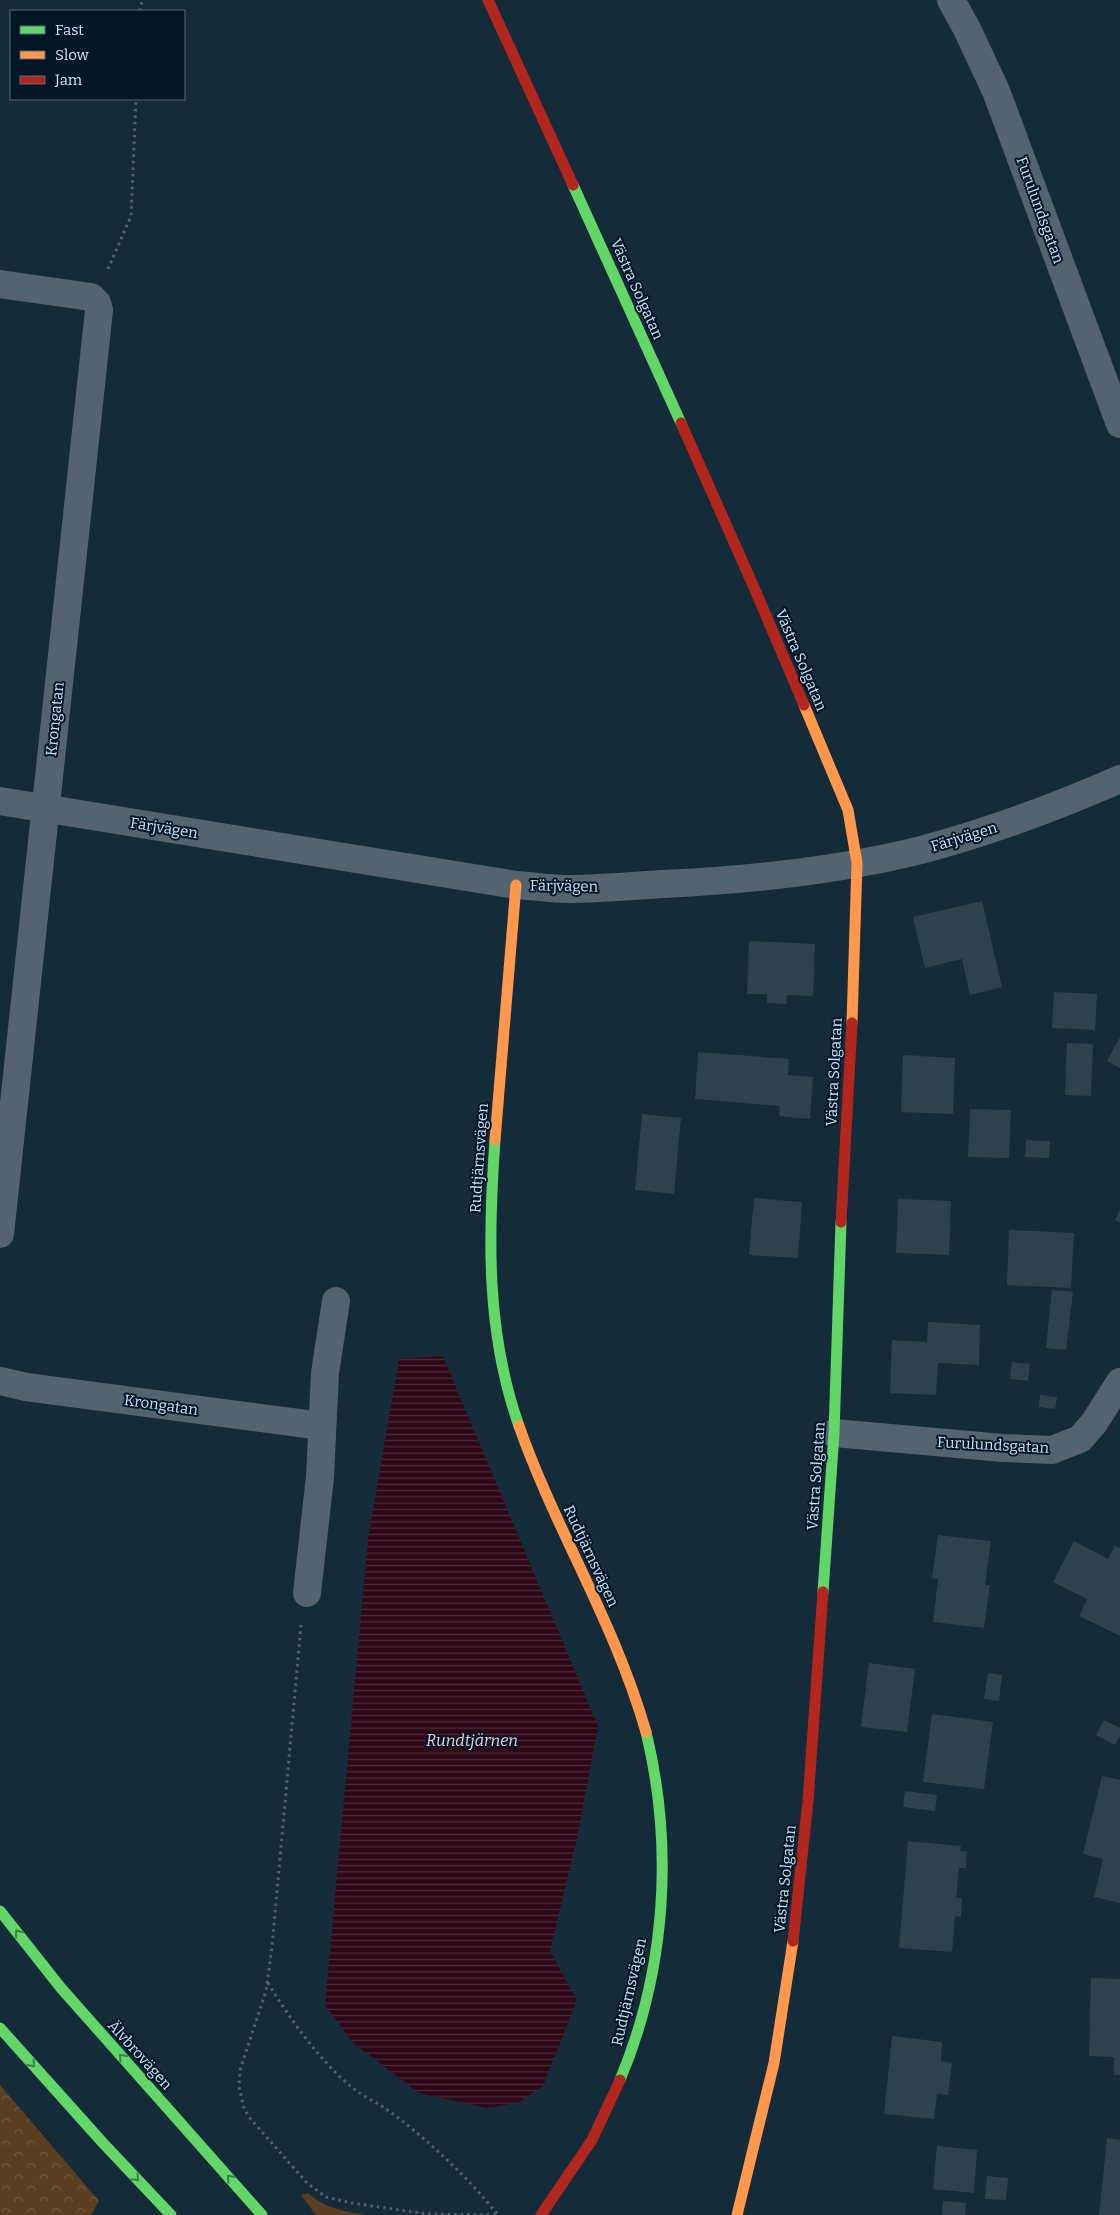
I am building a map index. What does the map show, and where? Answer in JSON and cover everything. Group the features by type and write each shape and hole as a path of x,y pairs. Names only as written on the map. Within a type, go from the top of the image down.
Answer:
{"street":[{"name":"Västra Solgatan","path":"488,0 604,252 756,592 848,810 857,863 854,980 840,1242 834,1433 808,1801 798,1907 774,2062 737,2215"},
{"name":"Furulundsgatan","path":"951,0 996,91 1120,424"},
{"path":"0,284 91,298"},
{"name":"Krongatan","path":"0,1234 98,310 97,303 91,298"},
{"name":"Färjvägen","path":"0,801 516,885 569,889 722,881 805,872 857,863 921,850 1004,825 1074,800 1120,779"},
{"name":"Rudtjärnsvägen","path":"516,885 490,1194 490,1253 494,1315 499,1351 502,1369 519,1430 537,1477 614,1640 639,1709 652,1760 662,1822 664,1871 654,1960 638,2028 624,2073 593,2139 541,2215"},
{"path":"307,1593 320,1478 325,1373 336,1301"},
{"name":"Krongatan","path":"0,1381 26,1387 322,1426"},
{"name":"Furulundsgatan","path":"834,1433 1003,1448 1052,1450 1080,1439 1104,1409 1120,1382"},
{"name":"Älvbrovägen","path":"0,1910 61,1988 262,2215"},
{"path":"0,2028 103,2143 171,2215"}],"path":[{"path":"91,298 110,265 131,216 136,100"},
{"path":"307,1593 303,1613 272,1947 267,1982 252,2037 240,2070 239,2087 244,2108 248,2116 307,2183 326,2197 352,2203 427,2214 498,2215"},
{"path":"267,1982 288,2016 335,2072 355,2090 384,2108 432,2147 484,2197 498,2215"}],"green space":[{"path":"0,2085 99,2201 91,2215 0,2215"},
{"path":"308,2193 328,2205 366,2215 316,2215 301,2195"}],"water":[{"name":"Rundtjärnen","path":"443,1356 598,1726 578,1834 550,1951 577,2000 543,2086 518,2103 486,2108 419,2093 352,2042 325,2005 368,1539 399,1359"}],"building":[{"path":"982,901 1002,987 970,995 962,959 925,968 913,917"},
{"path":"749,941 815,944 813,996 787,995 786,1004 767,1003 767,994 747,994"},
{"path":"1054,992 1097,994 1095,1030 1052,1028"},
{"path":"1120,1037 1120,1068 1107,1061"},
{"path":"1067,1043 1093,1044 1091,1096 1065,1095"},
{"path":"698,1052 789,1059 788,1075 813,1077 810,1119 779,1116 780,1106 695,1099"},
{"path":"903,1055 955,1058 953,1114 901,1112"},
{"path":"970,1109 1011,1110 1009,1158 968,1157"},
{"path":"642,1114 681,1118 674,1194 635,1190"},
{"path":"1026,1140 1050,1141 1049,1158 1025,1157"},
{"path":"754,1198 802,1202 798,1258 749,1255"},
{"path":"898,1199 951,1201 949,1255 896,1253"},
{"path":"1120,1210 1120,1223 1115,1220"},
{"path":"1009,1230 1074,1233 1071,1288 1007,1285"},
{"path":"1052,1290 1073,1292 1066,1350 1046,1348"},
{"path":"928,1322 980,1325 979,1365 938,1363 936,1395 890,1393 892,1340 927,1342"},
{"path":"1012,1362 1030,1364 1028,1381 1010,1379"},
{"path":"1040,1395 1057,1397 1055,1409 1039,1407"},
{"path":"938,1535 991,1541 985,1585 990,1585 984,1628 933,1622 938,1579 932,1578"},
{"path":"1074,1541 1108,1559 1115,1546 1120,1548 1120,1636 1079,1616 1087,1599 1053,1582"},
{"path":"869,1663 915,1669 907,1732 861,1727"},
{"path":"988,1673 1002,1675 999,1701 984,1699"},
{"path":"932,1714 993,1722 984,1789 923,1782"},
{"path":"1104,1720 1120,1728 1120,1736 1115,1745 1096,1735"},
{"path":"1102,1776 1120,1780 1120,1903 1094,1897 1103,1859 1083,1854"},
{"path":"905,1791 937,1795 935,1811 903,1807"},
{"path":"908,1841 961,1846 960,1851 967,1852 966,1868 959,1868 956,1898 962,1898 961,1917 955,1916 952,1952 899,1948"},
{"path":"1091,1978 1120,1979 1120,2075 1114,2075 1114,2057 1089,2056"},
{"path":"892,2036 942,2042 941,2061 952,2063 948,2095 937,2094 934,2119 884,2114"},
{"path":"1107,2138 1120,2140 1120,2215 1099,2215"},
{"path":"937,2146 977,2150 974,2193 933,2189"},
{"path":"987,2176 1008,2178 1006,2200 985,2199"},
{"path":"943,2201 966,2203 965,2215 942,2215"}],"traffic: fast":[{"path":"573,185 681,423"},
{"path":"495,1140 491,1213 492,1284 495,1320 500,1356 519,1426"},
{"path":"823,1592 834,1433 841,1222"},
{"path":"620,2080 635,2038 647,1995 656,1952 661,1908 660,1819 655,1775 646,1732"},
{"path":"0,1911 61,1988 262,2215"},
{"path":"0,2028 103,2143 171,2215"}],"traffic: slow":[{"path":"804,705 848,810 857,863 852,1023"},
{"path":"495,1140 516,885"},
{"path":"519,1426 550,1503 618,1653 646,1732"},
{"path":"737,2215 774,2063 793,1941"}],"traffic: jam":[{"path":"488,0 573,185"},
{"path":"681,423 804,705"},
{"path":"841,1222 852,1023"},
{"path":"793,1941 808,1801 823,1592"},
{"path":"541,2215 592,2140 620,2080"}]}
